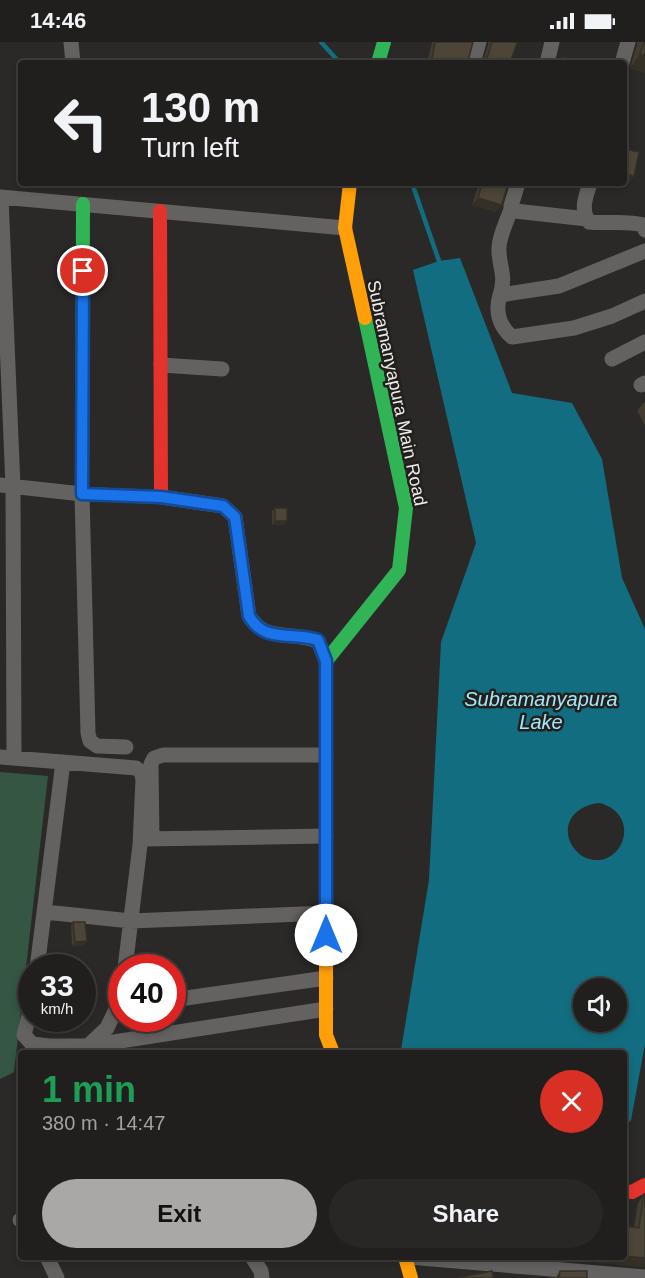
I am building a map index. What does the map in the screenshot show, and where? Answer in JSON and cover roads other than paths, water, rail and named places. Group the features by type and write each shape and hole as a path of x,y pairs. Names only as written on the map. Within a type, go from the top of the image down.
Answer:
{"street":[{"path":"71,42 73,60"},
{"path":"474,60 478,42"},
{"path":"549,60 552,42"},
{"path":"623,60 628,42"},
{"path":"379,60 384,43"},
{"name":"Subramanyapura Main Road","path":"326,661 399,570 406,508 345,228 350,186"},
{"path":"517,186 499,246 504,283 498,301 499,317 506,332 512,337 574,328 612,316 645,301"},
{"path":"587,219 585,202 589,186"},
{"path":"146,839 143,779 141,772 136,768 7,758 6,486 1,197 345,228"},
{"path":"83,204 82,494 88,733 90,741 97,746 126,747"},
{"path":"512,209 587,219 589,222 630,221 643,225 645,230"},
{"path":"160,211 161,497"},
{"path":"500,295 559,286 645,251"},
{"path":"612,359 645,342"},
{"path":"161,365 222,369"},
{"path":"6,486 82,494 161,497 223,506 235,517 249,616 255,626 267,634 307,636 318,640 326,661 326,1035 332,1050"},
{"path":"126,954 130,921 146,839 151,764 154,758 163,754 326,755"},
{"path":"39,954 63,762"},
{"path":"146,839 326,836"},
{"path":"45,912 130,921 326,913"},
{"path":"186,998 326,978"},
{"path":"25,1032 24,1035 32,1044 88,1046 326,1009"},
{"path":"88,1046 108,1026"},
{"path":"627,1191 632,1192 645,1185"},
{"path":"48,1260 57,1278"},
{"path":"254,1260 261,1271 262,1278"},
{"path":"408,1260 411,1278"},
{"path":"443,1260 645,1277"}],"water":[{"name":"Subramanyapura Lake","path":"460,258 512,393 572,403 602,459 622,578 645,629 645,1044 631,1120 627,1125 627,1050 401,1050 429,880 441,642 476,543 413,270 439,261","holes":["600,803 614,810 622,819 624,830 622,841 617,851 608,858 597,860 584,857 570,842 568,831 571,819 586,806"]}],"waterway":[{"path":"321,42 337,60"},
{"path":"413,186 439,261"}]}
